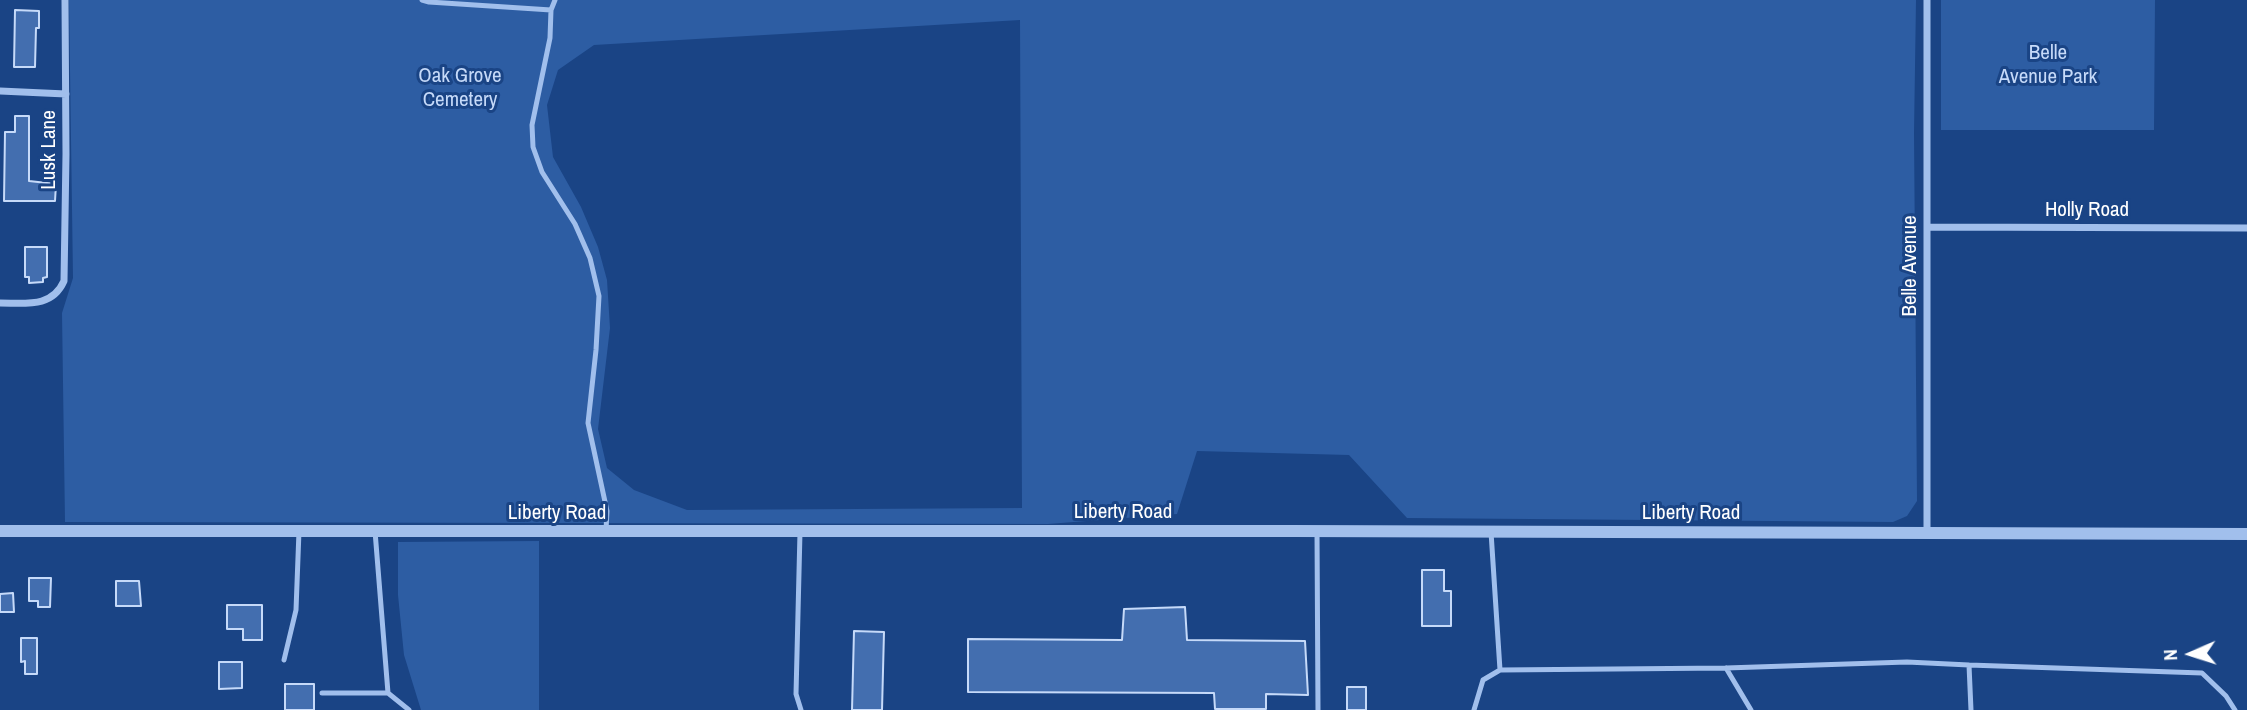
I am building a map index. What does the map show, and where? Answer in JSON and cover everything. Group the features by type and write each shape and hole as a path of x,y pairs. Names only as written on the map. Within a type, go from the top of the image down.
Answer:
{"street":[{"name":"Lusk Lane","path":"0,303 42,303 54,296 64,281 65,0"},
{"name":"Belle Avenue","path":"1927,0 1927,533"},
{"path":"0,91 66,94"},
{"name":"Holly Road","path":"1927,226 2247,228"},
{"name":"Liberty Road","path":"0,531 2247,534"}],"lane":[{"path":"422,0 551,10"},
{"path":"555,0 551,10 550,38 532,125 533,147 542,172 575,225 590,258 599,296 588,423 607,510 606,532"},
{"path":"284,660 296,610 299,531"},
{"path":"375,531 388,693"},
{"path":"1317,531 1318,710"},
{"path":"1491,531 1500,670"},
{"path":"800,532 796,695 802,710"},
{"path":"1474,710 1483,680 1500,670 1726,668 1907,662 2202,673 2226,696 2235,710"},
{"path":"1969,665 1971,710"},
{"path":"1726,668 1751,710"},
{"path":"323,693 388,693 409,710"}],"green space":[{"name":"Oak Grove Cemetery","path":"69,0 1916,0 1914,133 1917,501 1907,516 1893,522 1407,518 1349,455 1197,451 1177,514 1048,524 65,522 62,313 73,278","holes":["1020,20 1022,508 687,510 634,490 607,468 598,429 610,328 607,280 598,247 581,207 553,157 547,105 558,70 594,45"]},
{"name":"Belle Avenue Park","path":"1941,0 2155,0 2154,130 1941,130"},
{"path":"539,541 539,710 421,710 404,655 398,595 398,542"}],"building":[{"path":"15,10 39,11 35,67 14,67"},
{"path":"15,116 29,116 29,181 56,184 55,201 4,201 5,132 15,132"},
{"path":"25,247 47,247 47,277 43,278 43,282 29,283 29,277 25,277"},
{"path":"1422,570 1444,570 1444,591 1451,591 1451,626 1422,626"},
{"path":"29,578 51,578 50,607 38,607 38,601 29,601"},
{"path":"116,581 139,581 141,606 116,606"},
{"path":"13,593 14,612 0,612 0,594"},
{"path":"227,605 262,605 262,640 243,640 243,629 227,629"},
{"path":"1185,607 1187,640 1305,641 1308,695 1266,694 1266,709 1215,709 1214,693 968,692 968,639 1122,640 1124,609"},
{"path":"854,631 884,632 882,710 852,710"},
{"path":"21,638 37,638 37,674 25,674 25,661 21,662"},
{"path":"219,662 242,662 242,688 219,689"},
{"path":"285,684 314,684 314,710 285,710"},
{"path":"1347,687 1366,687 1366,710 1347,710"}]}
